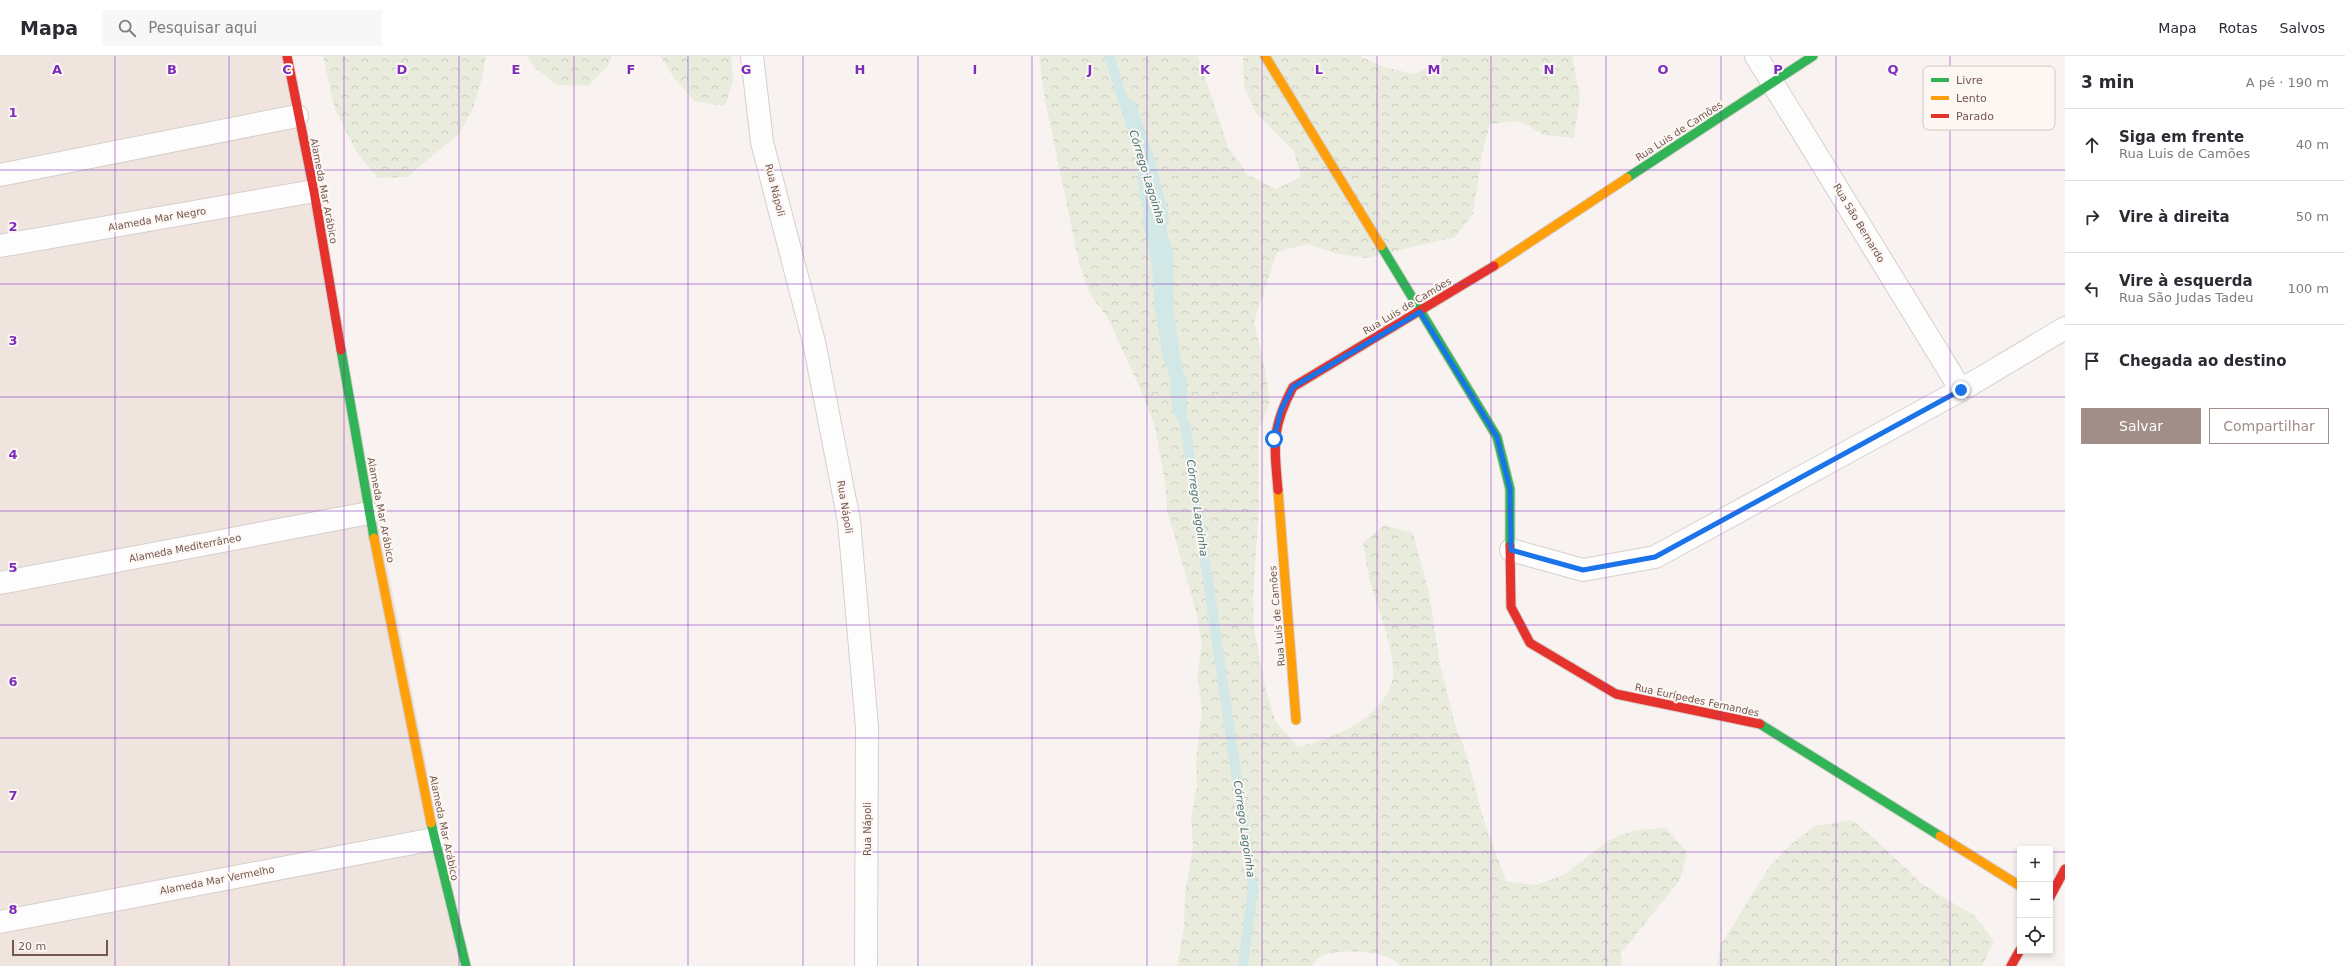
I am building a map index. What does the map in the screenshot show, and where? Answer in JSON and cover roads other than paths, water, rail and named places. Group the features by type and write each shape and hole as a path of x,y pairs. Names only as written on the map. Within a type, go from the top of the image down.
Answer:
{"street":[{"name":"Alameda Mar Arábico","path":"287,56 297,116 314,192 369,513 434,839 466,966"},
{"name":"Rua Nápoli","path":"752,56 762,142 814,342 849,521 867,727 866,966"},
{"name":"Rua Eurípedes Fernandes","path":"1265,56 1497,437 1510,489 1512,607 1530,642 1616,694 1763,725 2017,884"},
{"name":"Rua São Bernardo","path":"1756,56 1961,390"},
{"name":"Rua Luis de Camões","path":"1296,720 1274,439 1281,410 1293,387 1477,277 1813,56"},
{"path":"0,175 297,116"},
{"name":"Alameda Mar Negro","path":"0,246 314,192"},
{"path":"1511,550 1583,570 1655,557 1961,390 2065,328"},
{"name":"Alameda Mediterrâneo","path":"0,584 369,513"},
{"name":"Alameda Mar Vermelho","path":"0,922 434,839"},
{"path":"2053,891 2065,869"},
{"path":"2011,966 2018,954"}],"water":[{"path":"1122,94 1136,104 1155,161 1169,217 1166,231 1173,251 1174,314 1183,373 1187,378 1187,438 1172,409 1170,379 1163,357 1155,310 1152,267 1142,220 1144,208 1139,197 1138,173 1143,162"}],"waterway":[{"name":"Córrego Lagoinha","path":"1109,56 1147,174"},
{"name":"Córrego Lagoinha","path":"1185,424 1253,889 1243,966"}]}
